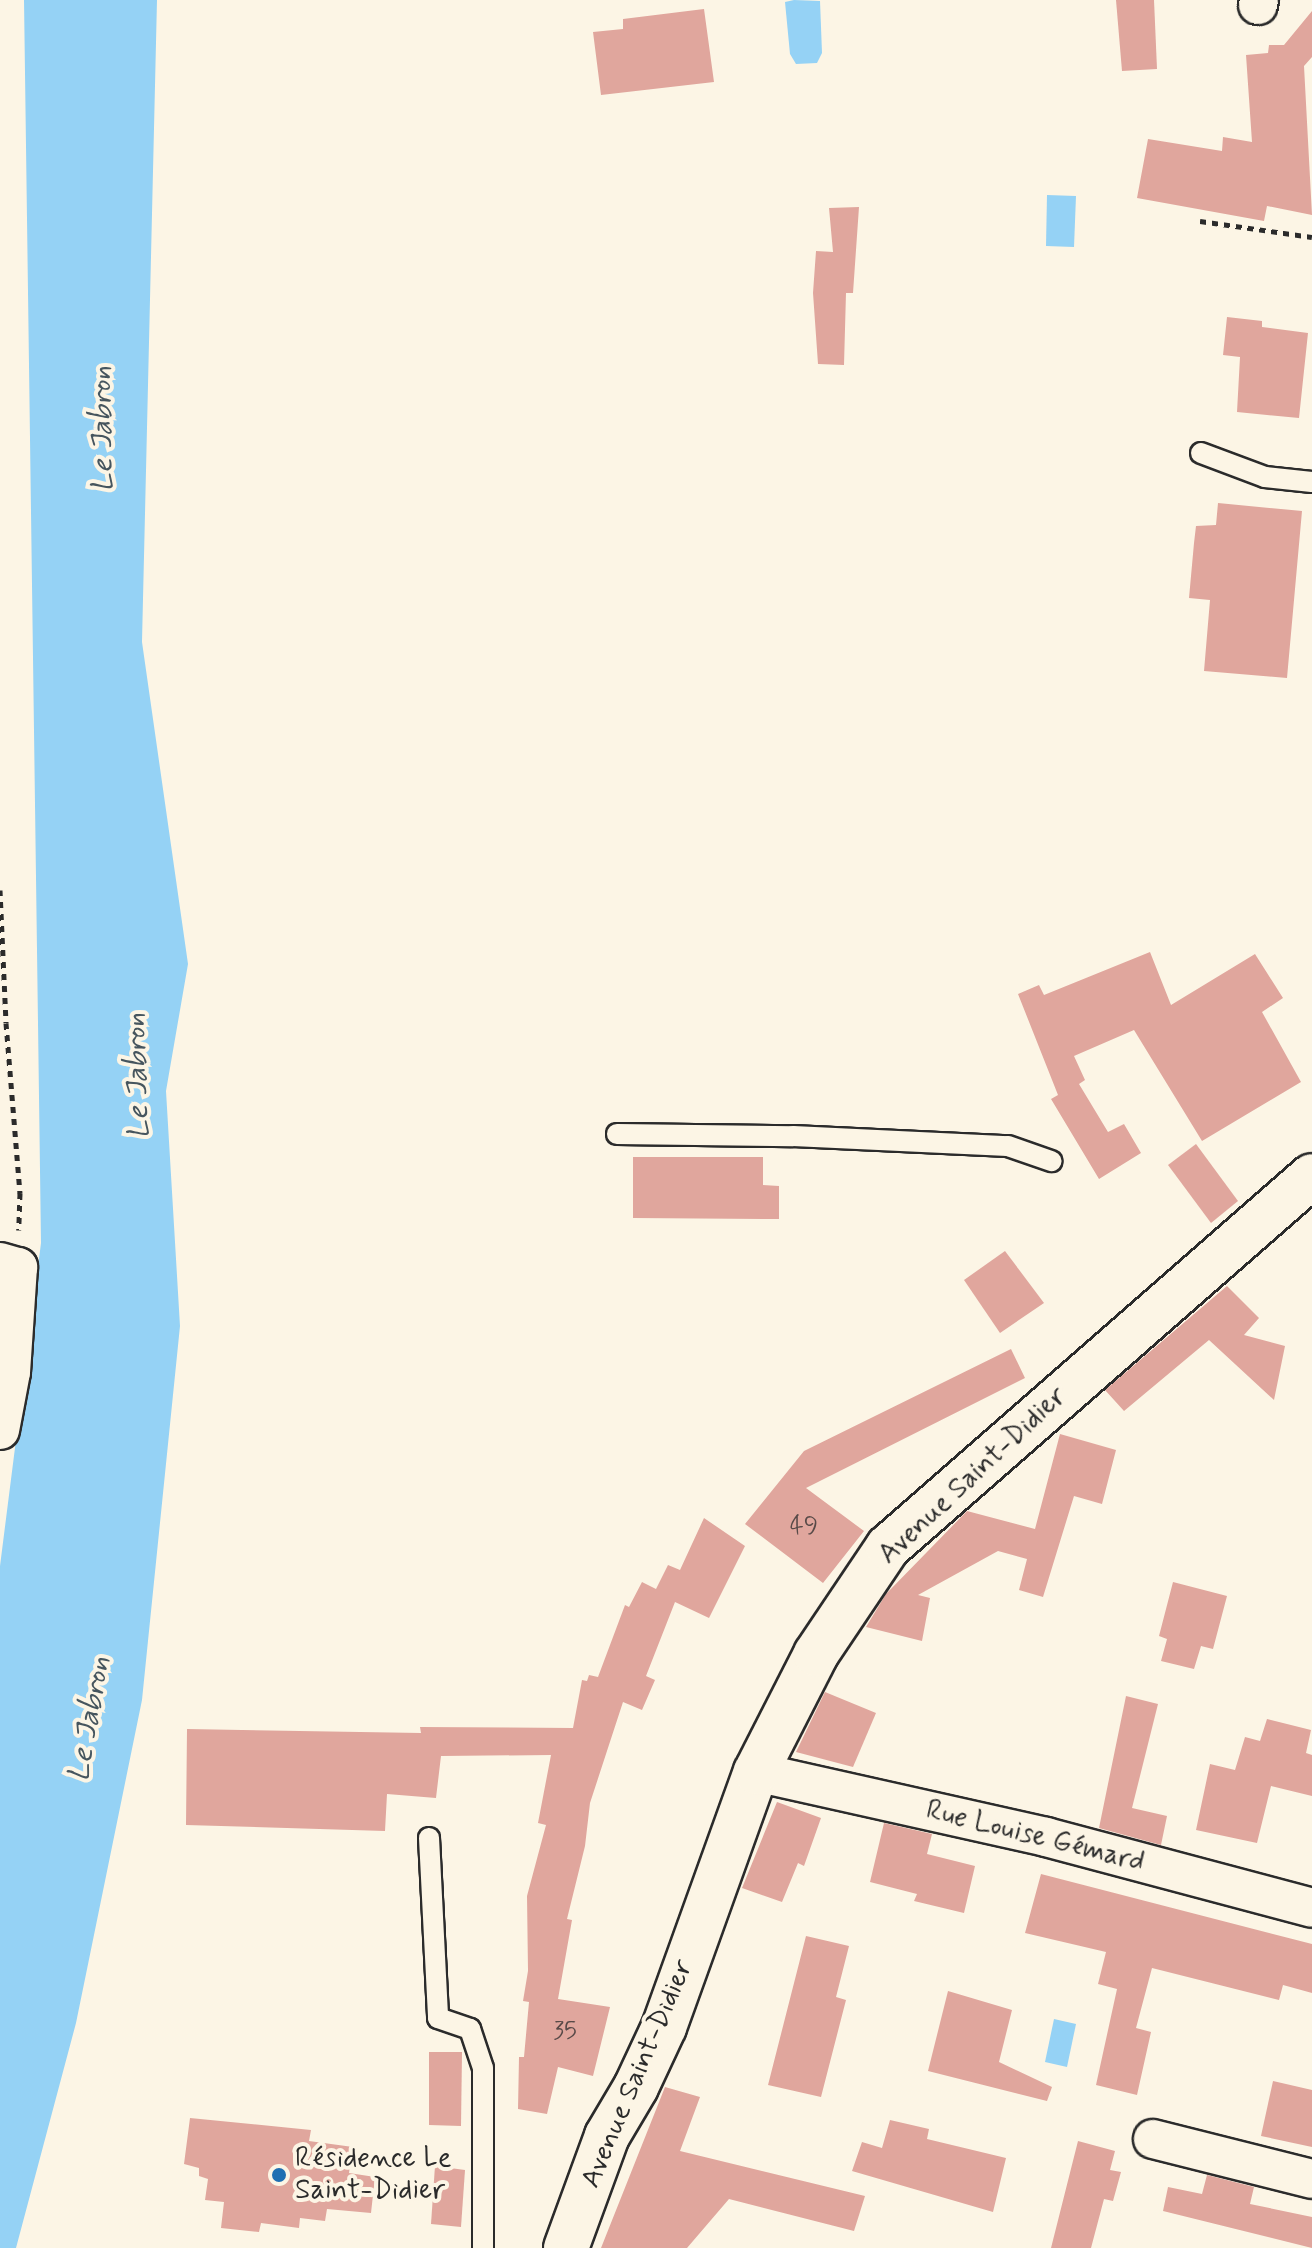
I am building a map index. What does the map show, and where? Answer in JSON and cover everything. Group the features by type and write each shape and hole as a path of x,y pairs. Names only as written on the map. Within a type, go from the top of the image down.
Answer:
{"street":[{"name":"Avenue Saint-Didier","path":"566,2248 607,2136 636,2087 664,2027 756,1772 816,1654 888,1547 1312,1176"},
{"path":"0,1430 11,1372 9,1264"},
{"name":"Rue Louise Gémard","path":"756,1772 1046,1837 1312,1908"},
{"path":"1153,2139 1312,2179"}],"lane":[{"path":"1201,453 1265,477 1312,482"},
{"path":"617,1134 793,1136 1008,1146 1051,1161"},
{"path":"429,1838 438,2018 470,2029 483,2068 483,2248"}],"path":[{"path":"1200,221 1312,237"},
{"path":"0,890 6,1023 20,1193 9,1264"}],"water":[{"name":"Le Jabron","path":"24,0 157,0 142,642 188,964 166,1091 180,1326 142,1700 76,2023 16,2248 0,2248 0,1566 41,1243"},
{"path":"820,1 822,53 817,63 796,64 790,54 785,2"},
{"path":"1047,195 1076,196 1074,247 1046,246"},
{"path":"1054,2019 1076,2024 1067,2067 1045,2062"}],"building":[{"path":"1116,0 1154,0 1157,69 1122,71"},
{"path":"704,9 714,82 601,95 593,32 623,29 623,19"},
{"path":"1312,11 1312,57 1304,66 1312,215 1267,206 1264,221 1137,198 1148,139 1222,151 1223,137 1252,142 1246,55 1268,53 1269,45 1284,45"},
{"path":"859,207 853,293 846,293 844,365 818,364 813,293 816,251 833,252 829,208"},
{"path":"1227,317 1262,321 1262,327 1308,333 1299,418 1237,412 1240,357 1223,355"},
{"path":"1218,503 1302,511 1287,678 1204,671 1210,600 1189,598 1196,526 1216,525"},
{"path":"1150,952 1171,1005 1255,954 1283,998 1262,1012 1301,1082 1202,1141 1134,1030 1074,1056 1085,1080 1079,1084 1108,1132 1124,1124 1141,1153 1099,1179 1051,1099 1058,1095 1018,994 1039,985 1044,995"},
{"path":"1196,1144 1238,1201 1211,1223 1168,1165"},
{"path":"633,1157 763,1157 763,1185 779,1186 779,1219 633,1218"},
{"path":"1005,1251 1044,1303 1000,1333 964,1280"},
{"path":"1227,1286 1259,1318 1244,1335 1285,1346 1274,1400 1209,1340 1124,1411 1105,1390"},
{"path":"1011,1349 1025,1378 806,1488 864,1531 823,1583 745,1524 804,1451"},
{"path":"1060,1434 1116,1450 1102,1504 1074,1496 1043,1597 1019,1590 1027,1559 998,1551 918,1595 930,1598 922,1641 866,1627 886,1594 967,1511 1035,1529"},
{"path":"704,1518 745,1546 709,1618 675,1602 646,1676 655,1680 642,1710 623,1702 590,1803 585,1846 567,1919 572,1920 558,1999 610,2007 593,2076 558,2067 547,2114 518,2109 519,2057 524,2057 529,2002 523,2001 528,1971 527,1896 546,1825 538,1823 551,1755 441,1756 436,1798 387,1794 385,1831 186,1825 187,1729 421,1733 420,1727 573,1728 582,1680 587,1681 589,1675 598,1677 625,1605 629,1607 642,1582 656,1589 668,1565 680,1570"},
{"path":"1173,1582 1227,1596 1213,1649 1201,1646 1194,1669 1161,1661 1167,1639 1159,1636"},
{"path":"825,1692 876,1713 853,1767 796,1752"},
{"path":"1126,1696 1158,1704 1132,1808 1167,1816 1161,1845 1099,1828"},
{"path":"1267,1719 1311,1730 1306,1753 1312,1755 1312,1796 1271,1786 1257,1843 1196,1830 1210,1764 1235,1770 1245,1737 1260,1741"},
{"path":"777,1802 821,1818 804,1866 798,1863 782,1902 742,1888"},
{"path":"884,1823 932,1834 927,1854 975,1866 964,1913 914,1901 917,1894 870,1882"},
{"path":"1041,1874 1312,1944 1312,1993 1283,1985 1279,2000 1152,1968 1136,2028 1151,2032 1137,2095 1096,2085 1117,1989 1098,1984 1106,1952 1025,1933"},
{"path":"806,1936 849,1946 836,1997 846,2000 821,2097 768,2085"},
{"path":"948,1991 1012,2010 999,2062 1052,2087 1047,2101 928,2071"},
{"path":"429,2052 462,2052 461,2126 429,2125"},
{"path":"1273,2081 1312,2090 1312,2147 1261,2136"},
{"path":"665,2087 700,2097 680,2151 865,2196 854,2231 729,2199 687,2248 601,2248"},
{"name":"Résidence Le Saint-Didier","path":"190,2118 311,2130 309,2141 353,2147 349,2173 375,2177 371,2213 327,2209 325,2221 300,2218 299,2228 261,2223 259,2232 221,2228 224,2202 205,2200 208,2179 199,2176 199,2168 184,2164"},
{"path":"890,2120 929,2129 927,2139 1006,2158 993,2212 852,2171 862,2142 882,2148"},
{"path":"1078,2141 1115,2151 1110,2170 1121,2172 1113,2201 1104,2199 1091,2248 1051,2248"},
{"path":"435,2166 465,2170 461,2227 431,2224"},
{"path":"1207,2175 1254,2187 1250,2204 1312,2217 1312,2248 1163,2211 1168,2187 1202,2194"}],"place":[{"name":"Résidence Le Saint-Didier","path":"279,2175"}]}
